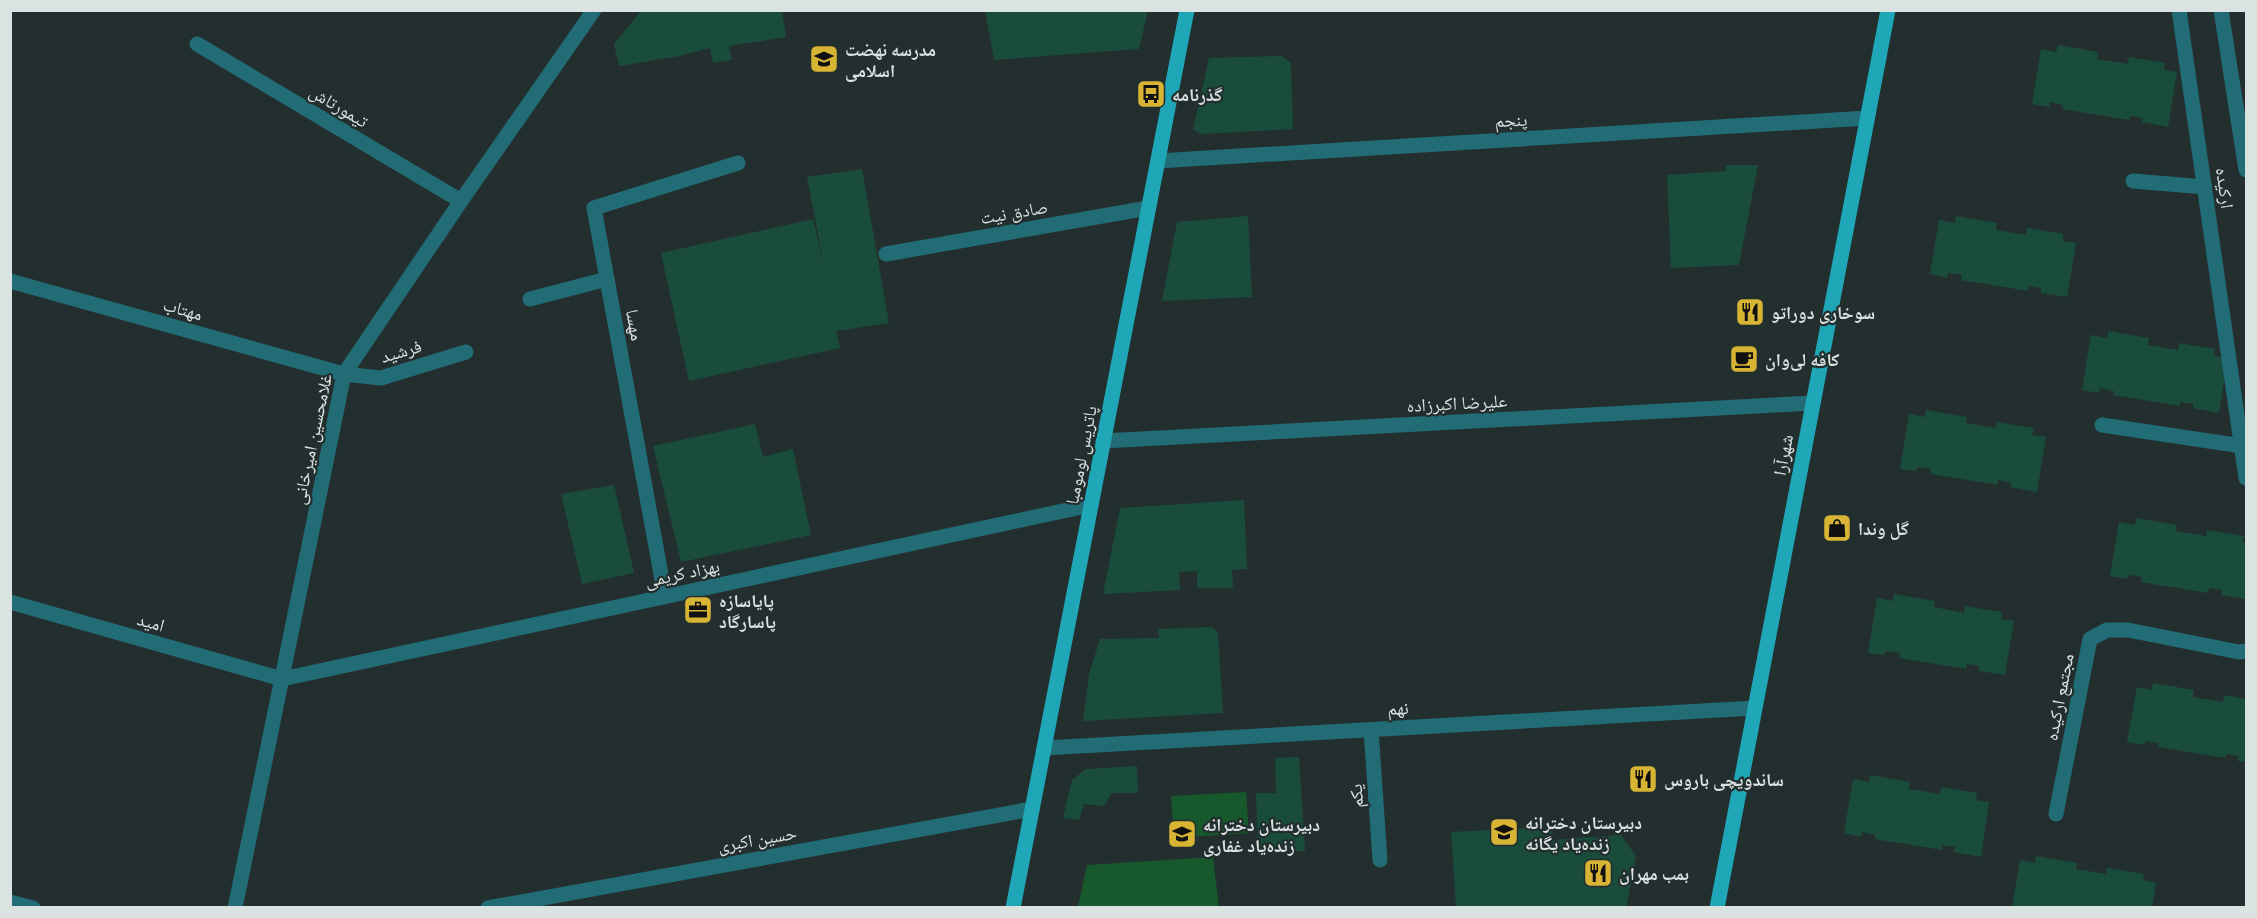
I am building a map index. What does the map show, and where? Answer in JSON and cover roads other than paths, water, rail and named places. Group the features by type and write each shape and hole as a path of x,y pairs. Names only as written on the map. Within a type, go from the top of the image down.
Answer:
{"main road":[{"name":"پاتریس لومومبا","path":"1013,908 1187,10"},
{"name":"شهرآرا","path":"1717,908 1888,10"}],"street":[{"name":"غلامحسین امیرخانی","path":"236,908 344,374 594,10"},
{"name":"ارکیده","path":"2180,10 2247,478"},
{"path":"2221,10 2247,170"},
{"name":"تیمورتاش","path":"197,44 461,201"},
{"name":"پنجم","path":"1158,161 1867,118"},
{"name":"مهسا","path":"665,596 594,208 738,163"},
{"path":"2133,181 2205,187"},
{"name":"صادق نیت","path":"886,254 1148,208"},
{"path":"530,299 607,279"},
{"name":"مهتاب","path":"10,280 344,374"},
{"name":"فرشید","path":"344,374 381,378 466,352"},
{"name":"علیرضا اکبرزاده","path":"1103,441 1813,403"},
{"path":"2102,425 2242,446"},
{"name":"بهزاد کریمی","path":"282,679 1091,505"},
{"name":"امید","path":"10,603 282,679"},
{"name":"مجتمع ارکیده","path":"2056,814 2090,639 2107,630 2128,630 2239,652 2247,651"},
{"name":"نهم","path":"1044,748 1755,708"},
{"name":"یکم","path":"1371,730 1380,860"},
{"name":"حسین اکبری","path":"488,908 1032,809"},
{"path":"10,902 33,908"}],"place":[{"name":"مدرسه نهضت اسلامی","path":"824,59"},
{"name":"گذرنامه","path":"1151,94"},
{"name":"سوخاری دوراتو","path":"1750,312"},
{"name":"کافه لی‌وان","path":"1744,359"},
{"name":"گل وندا","path":"1837,528"},
{"name":"پایاسازه پاسارگاد","path":"698,610"},
{"name":"ساندویچی باروس","path":"1643,779"},
{"name":"دبیرستان دخترانه زنده‌یاد یگانه","path":"1504,832"},
{"name":"دبیرستان دخترانه زنده‌یاد غفاری","path":"1182,834"},
{"name":"بمب مهران","path":"1598,873"}]}
